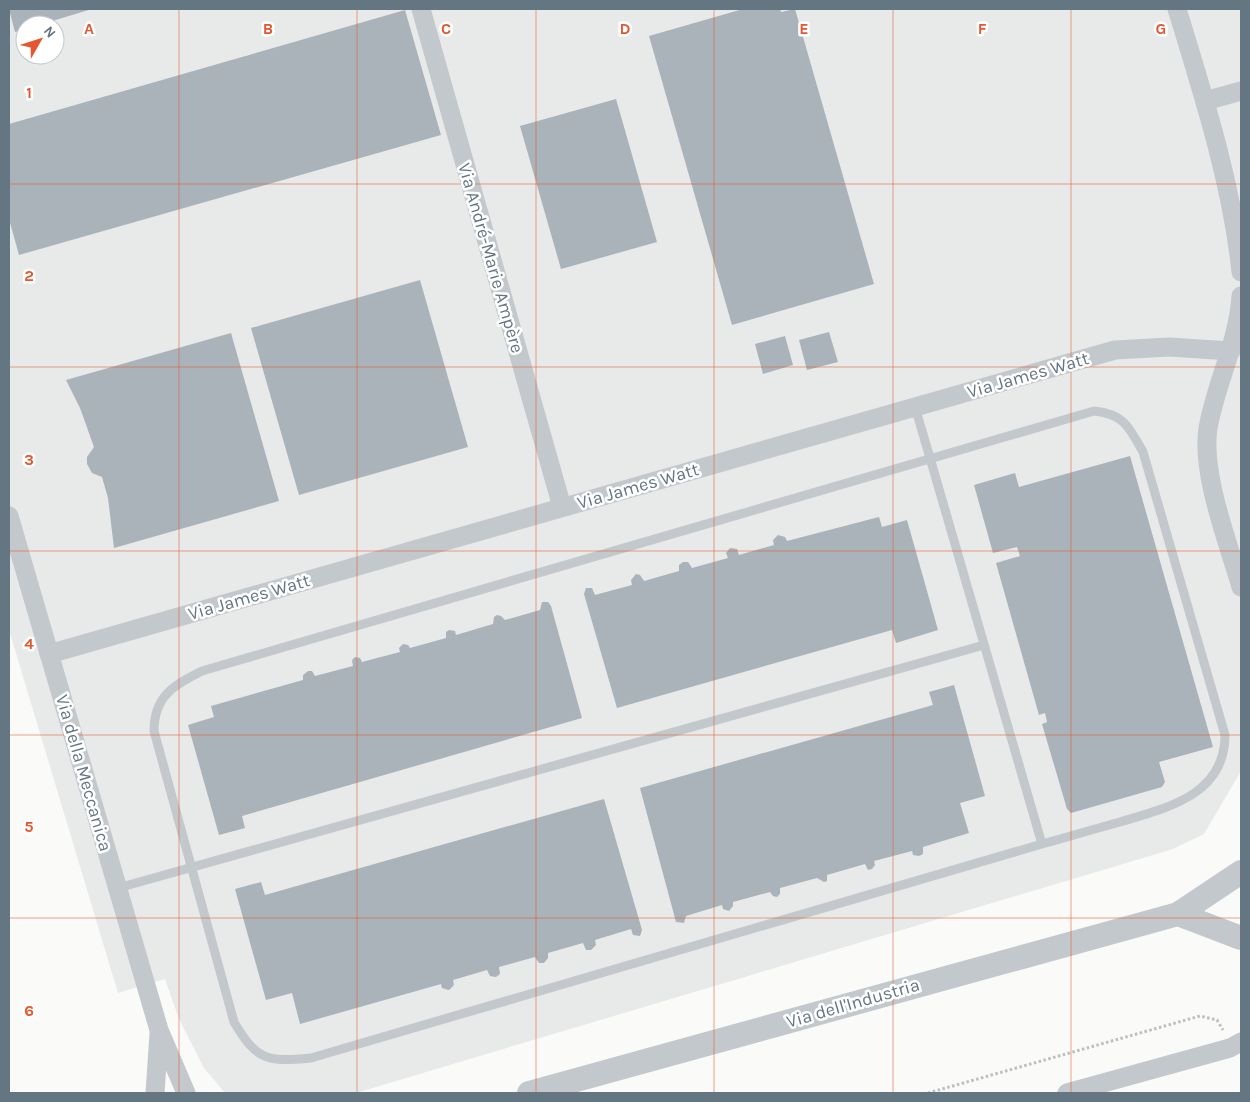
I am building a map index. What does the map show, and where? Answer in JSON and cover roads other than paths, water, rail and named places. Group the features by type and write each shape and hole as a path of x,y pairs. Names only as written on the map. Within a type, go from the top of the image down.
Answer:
{"street":[{"name":"Via André-Marie Ampère","path":"421,9 562,507"},
{"path":"1177,9 1205,101 1238,241 1241,272"},
{"path":"1205,101 1241,91"},
{"path":"1241,296 1240,311 1231,351 1218,388 1208,430 1208,457 1212,486 1241,587"},
{"name":"Via James Watt","path":"49,654 1115,350 1169,347 1231,351"},
{"name":"Via della Meccanica","path":"9,516 159,1030 186,1093"},
{"name":"Via dell'Industria","path":"529,1093 1178,914 1241,872"},
{"path":"1178,914 1241,938"},
{"name":"Via della Meccanica","path":"155,1093 159,1030"},
{"name":"Via della Meccanica","path":"159,1030 194,1093"},
{"path":"1067,1093 1236,1045 1241,1030"}],"lane":[{"path":"915,407 1042,844"},
{"path":"1094,412 1110,413 1131,430 1143,452 1225,735 1223,760 1215,773 1188,798 1164,808 311,1058 282,1061 260,1055 247,1043 234,1022 154,731 154,713 159,703 184,680 212,668 930,458 1094,412"},
{"path":"118,888 984,645"}]}
